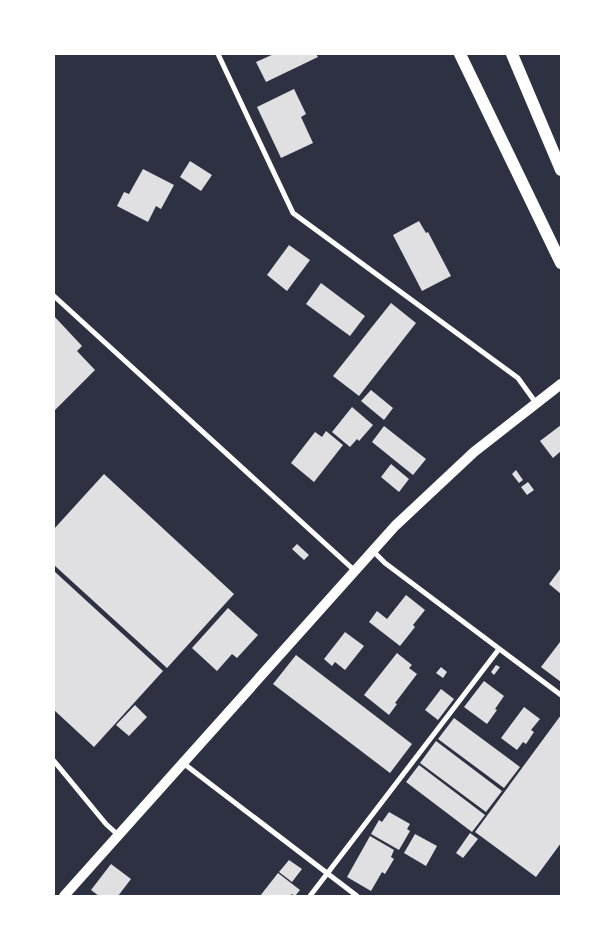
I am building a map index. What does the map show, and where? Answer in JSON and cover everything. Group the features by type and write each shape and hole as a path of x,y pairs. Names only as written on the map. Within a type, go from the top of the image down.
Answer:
{"main road":[{"path":"460,54 561,264"},
{"path":"512,54 561,170"},
{"path":"64,896 372,550 474,452 561,384"}],"street":[{"path":"218,54 293,213 518,378 536,403"},
{"path":"54,296 354,570"},
{"path":"372,550 385,563 561,695"},
{"path":"310,896 499,648"},
{"path":"54,761 118,835"},
{"path":"182,763 357,896"}],"building":[{"path":"274,54 316,54 318,57 266,82 256,62"},
{"path":"294,89 306,114 301,117 313,143 281,158 257,107"},
{"path":"190,161 212,175 201,191 180,177"},
{"path":"143,169 174,185 161,209 156,206 148,222 117,206 124,192 129,194"},
{"path":"419,221 426,233 428,232 451,276 422,291 393,235"},
{"path":"289,245 310,260 287,291 267,275"},
{"path":"321,283 365,316 350,336 306,304"},
{"path":"391,303 416,323 359,396 333,376"},
{"path":"54,316 82,346 77,351 95,370 54,411"},
{"path":"371,390 393,408 384,420 361,401"},
{"path":"352,407 373,425 359,441 357,439 350,447 332,432"},
{"path":"561,425 561,451 553,458 540,441"},
{"path":"384,426 426,459 413,475 372,442"},
{"path":"326,431 343,445 314,482 291,463 315,432 322,437"},
{"path":"391,464 409,479 399,492 381,477"},
{"path":"516,470 523,480 519,483 512,474"},
{"path":"104,474 234,594 167,668 54,565 54,529"},
{"path":"528,482 534,490 527,495 521,487"},
{"path":"297,544 309,555 304,560 292,549"},
{"path":"561,568 561,594 549,584"},
{"path":"54,571 163,671 94,747 54,710"},
{"path":"406,595 425,610 400,646 369,622 377,611 387,619"},
{"path":"228,608 258,635 237,658 232,654 217,671 192,648"},
{"path":"345,632 364,646 345,670 335,662 332,666 324,659"},
{"path":"561,643 561,682 541,667"},
{"path":"397,653 412,665 409,668 417,674 395,703 397,704 389,715 364,695"},
{"path":"296,655 412,744 390,773 273,684"},
{"path":"496,665 500,667 494,675 491,672"},
{"path":"441,667 447,672 443,678 436,673"},
{"path":"484,681 504,696 487,724 464,707"},
{"path":"441,689 454,699 438,720 425,710"},
{"path":"135,705 147,717 129,736 116,725"},
{"path":"524,707 540,719 531,730 534,732 526,744 523,742 517,750 501,738"},
{"path":"561,715 561,843 536,877 475,832"},
{"path":"454,718 520,767 504,788 438,739"},
{"path":"436,741 502,791 486,812 420,763"},
{"path":"419,765 485,815 472,832 406,782"},
{"path":"389,812 410,824 407,829 410,831 399,850 371,834 379,820 382,822"},
{"path":"470,833 478,839 463,858 456,853"},
{"path":"415,834 437,846 426,866 404,853"},
{"path":"370,836 394,850 391,857 394,859 385,874 382,872 371,891 347,877"},
{"path":"289,860 302,869 292,882 279,872"},
{"path":"111,864 131,879 118,896 99,896 91,890"},
{"path":"278,873 300,890 295,896 292,894 290,896 260,896"}]}
